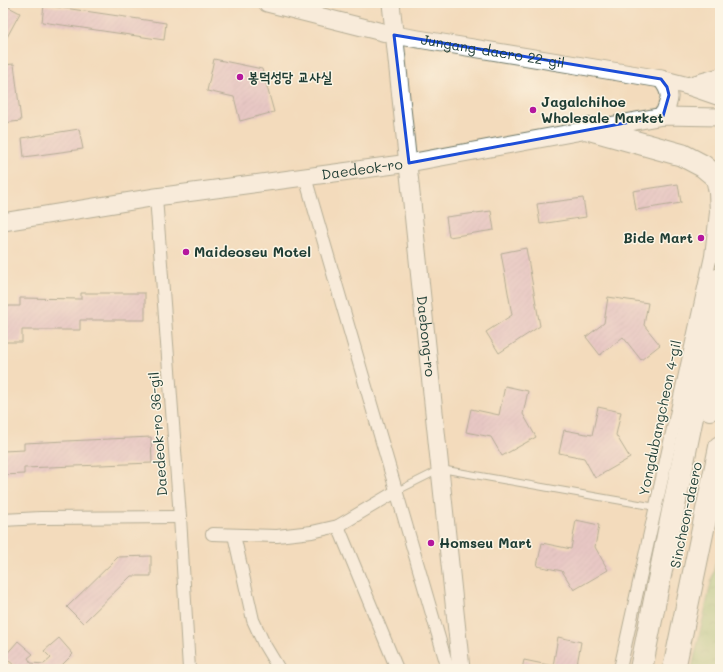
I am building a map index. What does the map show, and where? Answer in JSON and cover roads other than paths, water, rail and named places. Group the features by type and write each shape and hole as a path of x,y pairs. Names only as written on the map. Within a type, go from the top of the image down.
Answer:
{"highway":[{"path":"589,130 682,155 703,166 715,176"},
{"path":"641,669 720,279"},
{"name":"Sincheon-daero","path":"653,669 720,361"},
{"name":"Sincheon-daero","path":"674,669 720,447"},
{"path":"686,669 720,515"}],"street":[{"name":"Jungang-daero 22-gil","path":"267,3 394,35 660,79 688,86 720,97"},
{"name":"Daebong-ro","path":"391,3 461,669"},
{"path":"688,86 720,77"},
{"path":"660,79 667,87 669,95 668,105 663,116"},
{"name":"Daedeok-ro","path":"3,222 156,197 409,163 663,116 720,117"},
{"name":"Yongdubangcheon 4-gil","path":"620,669 711,256 716,212 715,176"},
{"path":"305,177 448,669"},
{"name":"Daedeok-ro 36-gil","path":"156,197 180,517 189,669"},
{"path":"212,534 277,536 312,532 338,526 397,491"},
{"path":"3,520 41,518 180,517"},
{"path":"338,526 397,669"},
{"path":"234,534 253,620 264,644 279,669"}],"lane":[{"path":"397,491 441,469 656,507"}],"place":[{"name":"봉덕성당 교사실","path":"240,77"},
{"name":"Jagalchihoe Wholesale Market","path":"533,110"},
{"name":"Bide Mart","path":"701,238"},
{"name":"Maideoseu Motel","path":"186,252"},
{"name":"Homseu Mart","path":"431,543"}]}
